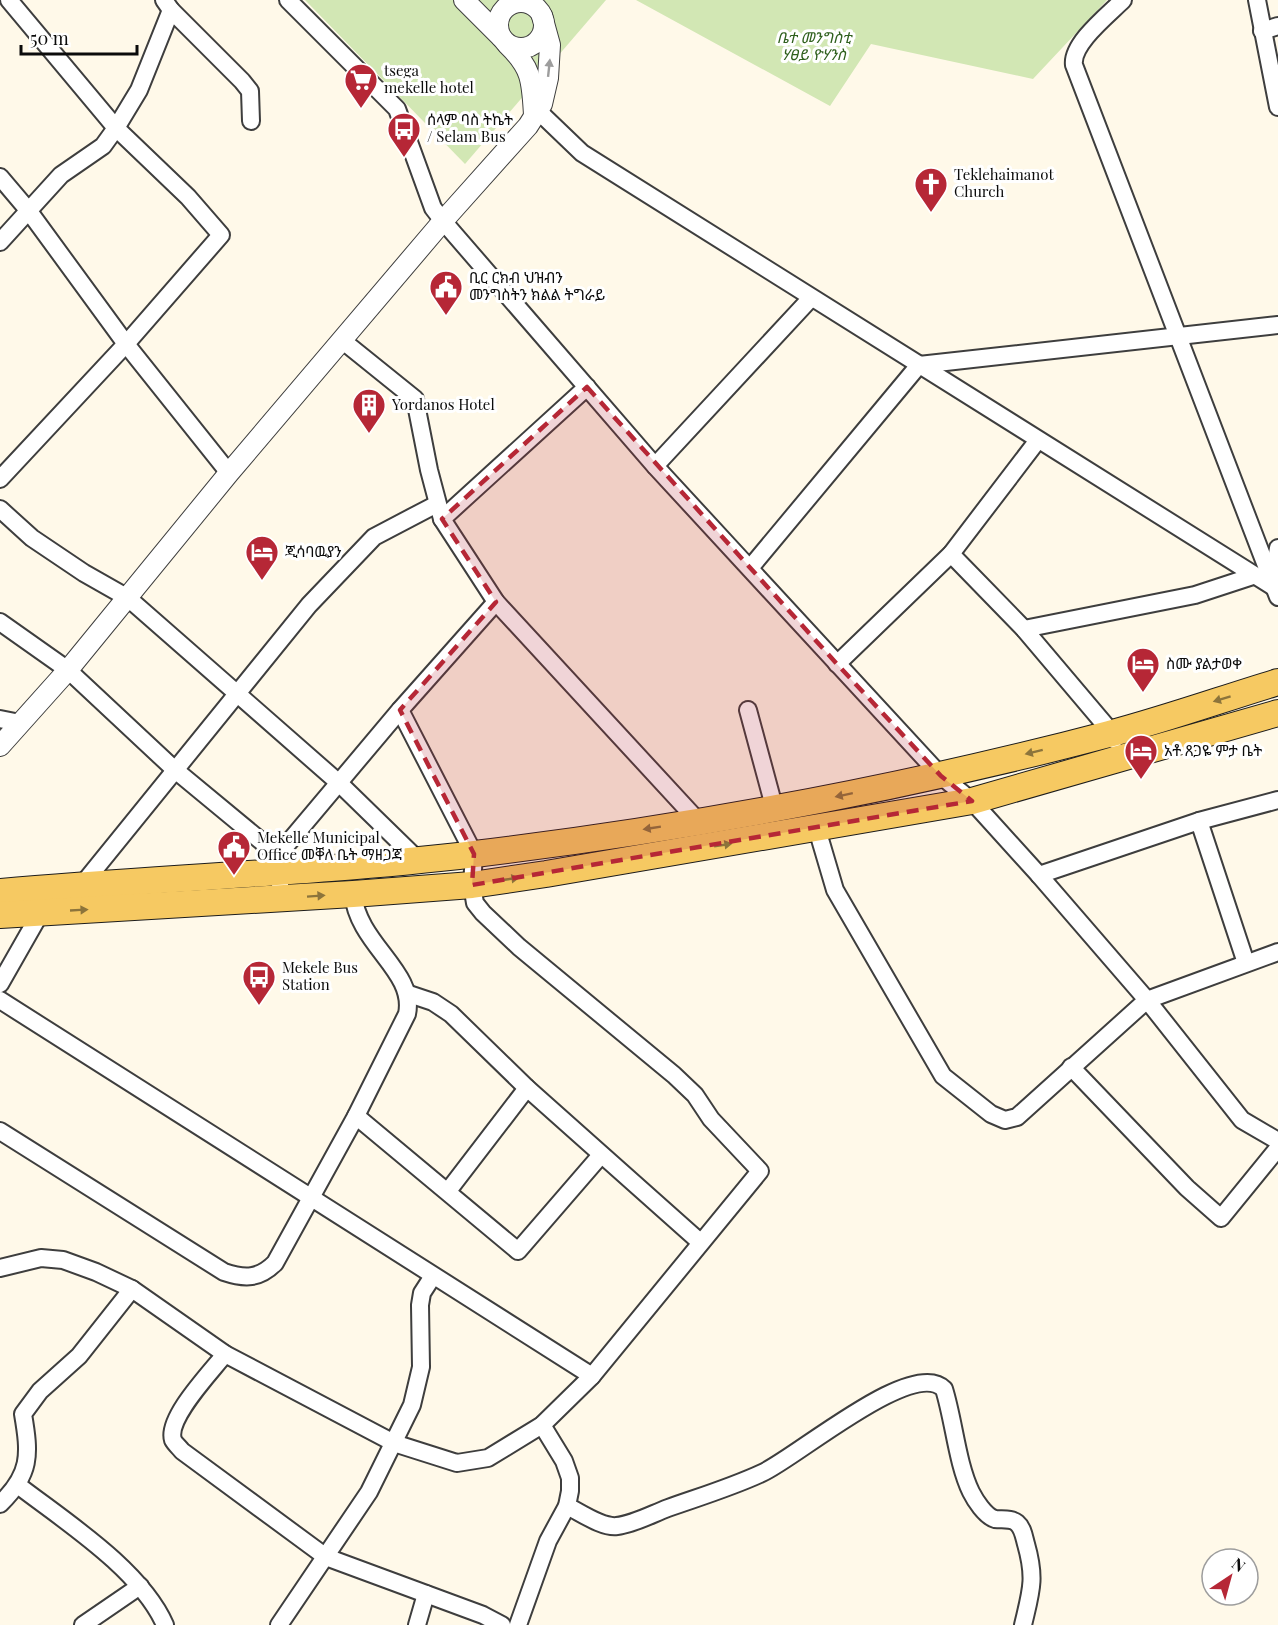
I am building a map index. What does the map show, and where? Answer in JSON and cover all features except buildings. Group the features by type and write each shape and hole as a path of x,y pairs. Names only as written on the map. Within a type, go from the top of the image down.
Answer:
{"main road":[{"path":"0,915 41,912 279,876 474,854 775,810 941,776 1112,733 1278,682"},
{"path":"0,892 82,885 279,876 353,894 472,885 817,830 972,801 1278,713"}],"street":[{"path":"0,480 126,344 221,235 188,197 116,128 9,0"},
{"path":"288,0 397,110 434,208 443,221 655,466 941,776 972,801 1039,875 1147,1000 1242,1120 1278,1141"},
{"path":"464,0 526,65 532,84 535,111 582,153 1275,592"},
{"path":"1123,0 1081,44 1073,58 1074,66 1275,592"},
{"path":"1257,0 1270,28 1278,108"},
{"path":"0,746 68,670 229,473 343,341 535,111 546,93 550,58 548,30 535,7 518,2 503,10 498,21 504,40 523,48 535,43 544,29 535,7"},
{"path":"0,242 61,175 103,146 116,128 139,90 167,5 250,91 251,121"},
{"path":"0,177 28,210 126,344 229,473"},
{"path":"655,466 811,298"},
{"path":"750,568 919,365 1278,325"},
{"path":"343,341 415,399 440,511 496,602 698,821"},
{"path":"82,885 309,605 374,537 440,511 587,387"},
{"path":"837,664 951,554 1038,440"},
{"path":"0,509 32,538 84,573 128,598 339,783 418,861"},
{"path":"1275,592 1278,548"},
{"path":"951,554 1024,629 1112,733 1120,760"},
{"path":"1024,629 1195,595 1253,576"},
{"path":"0,622 68,670 174,769 279,876 339,783 496,602"},
{"path":"0,1268 41,1258 63,1260 132,1289 225,1354 394,1443 457,1463 488,1458 542,1425 592,1376 760,1171 711,1119 695,1095 674,1075 496,927 476,903 472,885 474,854 400,710"},
{"path":"748,710 775,810"},
{"path":"0,718 20,723"},
{"path":"1039,875 1199,821 1278,800"},
{"path":"1199,821 1246,963"},
{"path":"817,830 835,890 943,1076 991,1114 1005,1120 1017,1117 1147,1000 1278,952"},
{"path":"0,1131 224,1272 241,1277 265,1273 275,1263 356,1116 407,1014 409,994 401,978 359,921 353,894"},
{"path":"0,984 41,912"},
{"path":"409,994 433,1002 451,1014 527,1088 700,1242"},
{"path":"0,1000 592,1376"},
{"path":"1071,1067 1187,1188 1221,1218 1278,1148"},
{"path":"448,1191 527,1088"},
{"path":"356,1116 518,1251 601,1155"},
{"path":"279,1625 369,1492 412,1406 422,1367 420,1305 422,1293 432,1276"},
{"path":"0,1504 19,1486 26,1464 27,1447 23,1414 40,1391 79,1356 132,1289"},
{"path":"225,1354 173,1426 173,1440 182,1451 326,1557 483,1615 502,1625"},
{"path":"567,1506 616,1527 640,1519 763,1473 802,1450 851,1414 908,1386 930,1382 944,1389 954,1421 965,1476 972,1494 988,1515 1011,1520 1022,1530 1033,1569 1033,1584 1023,1625"},
{"path":"518,1625 548,1541 567,1506 570,1478 564,1461 542,1425"},
{"path":"19,1486 77,1530 140,1586 165,1625"},
{"path":"83,1625 140,1586"},
{"path":"417,1625 426,1594"}],"highlighted area":[{"path":"587,387 941,776 972,801 472,885 474,854 400,710 496,602 442,519"}],"green space":[{"path":"305,0 606,0 465,164"},
{"name":"ቤተ መንግስቲ ሃፀይ ዮሃንስ","path":"636,0 1107,0 1033,79 871,44 830,106"}],"place":[{"name":"tsega mekelle hotel","path":"361,109"},
{"name":"ሰላም ባስ ትኬት / Selam Bus","path":"404,158"},
{"name":"Teklehaimanot Church","path":"931,213"},
{"name":"ቢር ርክብ ህዝብን መንግስትን ክልል ትግራይ","path":"446,316"},
{"name":"Yordanos Hotel","path":"369,434"},
{"name":"ጂሳባዉያን","path":"262,581"},
{"name":"ስሙ ያልታወቀ","path":"1143,693"},
{"name":"አቶ ጸጋዬ ምታ ቤት","path":"1141,780"},
{"name":"Mekelle Municipal Office መቐለ ቤት ማዘጋጃ","path":"234,876"},
{"name":"Mekele Bus Station","path":"259,1006"}]}
